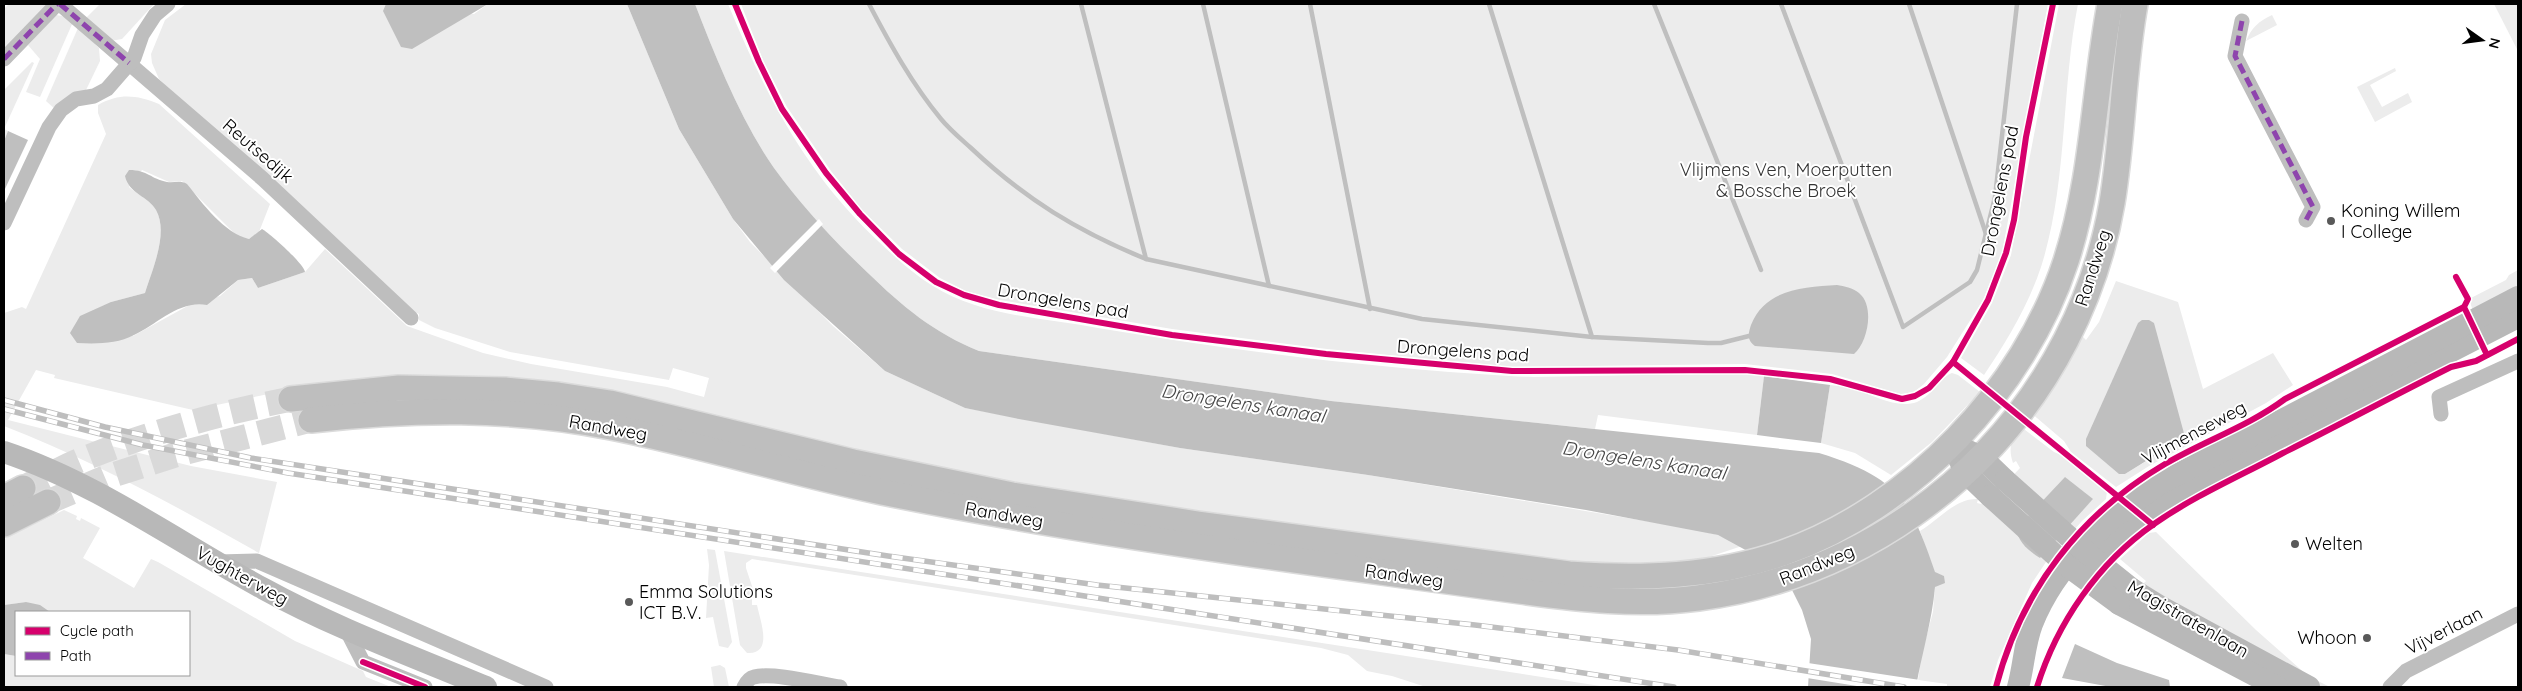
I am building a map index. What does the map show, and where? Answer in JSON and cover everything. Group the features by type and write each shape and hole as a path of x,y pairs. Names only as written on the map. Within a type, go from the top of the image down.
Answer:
{"main road":[{"name":"Randweg","path":"291,399 399,388 506,390 610,403 853,462 1002,493 1198,524 1569,574 1625,576 1700,572 1758,560 1816,540 1871,509 1921,471 1952,443 1977,416 2012,370 2038,326 2063,268 2073,234 2086,167 2110,4"},
{"name":"Randweg","path":"311,420 398,412 450,411 560,419 660,438 851,486 978,511 1192,546 1549,595 1621,602 1660,602 1739,591 1784,579 1823,565 1885,533 1940,495 1973,465 2015,418 2048,371 2074,322 2096,267 2106,230 2115,180 2130,30 2135,4"},
{"name":"Vlijmenseweg","path":"2019,685 2028,637 2048,593 2084,546 2129,505 2178,474 2517,306"},
{"name":"Magistratenlaan","path":"1952,443 1973,465 1990,496 2066,565 2125,596 2277,687"},
{"name":"Vughterweg","path":"4,452 44,468 130,510 216,562 304,610 486,687"},
{"name":"Magistratenlaan","path":"1973,465 2005,480 2086,553 2125,596 2161,607 2309,687"},
{"path":"4,524 48,502"}],"street":[{"name":"Reutsedijk","path":"58,4 129,63 296,210 411,318"},
{"path":"4,59 58,4"},
{"path":"4,223 49,127 61,110 76,99 94,96 107,89 129,63 142,35 155,15 168,4"},
{"path":"2242,21 2235,56 2313,207 2306,220"},
{"path":"2441,414 2439,397 2518,361"},
{"name":"Vughterweg","path":"216,562 256,561 546,687"},
{"name":"Vijverlaan","path":"2390,687 2406,671 2518,614"},
{"path":"345,627 363,662 425,687"},
{"path":"745,684 754,677 773,682 840,687"}],"green space":[{"path":"9,4 48,4 4,51 4,9"},
{"path":"100,4 154,4 122,39 110,41 85,19"},
{"path":"186,4 386,4 474,14 488,4 627,4 679,129 733,219 750,242 833,326 885,371 965,408 1180,448 1368,475 1688,528 1718,535 1742,546 1697,561 1656,567 1574,565 1098,501 505,378 401,376 347,381 283,391 193,410 54,378 55,375 36,370 8,420 191,466 277,482 259,553 166,501 102,469 4,426 4,313 22,307 26,309 106,134 98,113 98,105 106,101 121,97 135,97 159,104 270,204 259,232 249,239 237,236 182,181 169,182 142,170 129,187 156,210 160,219 161,229 158,252 145,293 111,302 133,336 193,303 220,296 238,280 252,278 258,288 305,272 325,249 407,326 483,353 531,364 667,387 704,397 709,378 673,368 669,380 510,352 435,328 419,320 419,314 409,309 185,105 159,79 152,63 151,54 165,20"},
{"path":"695,4 728,4 742,38 773,101 808,160 829,188 852,215 911,271 951,296 992,310 1034,318 1303,358 1518,377 1725,374 1764,376 1757,435 1598,415 1595,429 1331,401 979,351 947,336 919,318 893,297 843,248 796,196 762,150 740,110"},
{"name":"Vlijmens Ven, Moerputten & Bossche Broek","path":"741,4 2048,4 2002,253 1983,300 1947,357 1924,384 1914,392 1901,394 1832,374 1745,364 1513,367 1327,349 1172,329 1000,300 966,291 940,278 902,249 864,212 831,171 787,107 763,60"},
{"path":"2059,4 2078,4 2069,70 2056,203 2050,235 2030,296 2009,336 1984,375 1961,358 1992,303 2011,255"},
{"path":"2494,4 2518,4 2518,49 2517,49"},
{"path":"56,15 73,22 40,97 26,92 40,59 28,45"},
{"path":"2272,15 2277,25 2246,41 2256,25"},
{"path":"78,28 99,48 100,61 86,90 55,109 46,101"},
{"path":"32,62 34,63 4,129 4,90"},
{"path":"2395,68 2396,71 2370,85 2382,107 2408,93 2412,102 2375,122 2357,87"},
{"path":"4,129 8,131 4,141"},
{"path":"2518,270 2518,293 2473,311 2469,299 2506,280 2509,275"},
{"path":"2116,281 2178,302 2203,389 2273,353 2293,385 2266,403 2149,466 2116,487 2071,452 2064,441 2031,413 2078,332 2086,340 2099,322","holes":["2185,433 2185,438 2125,474 2119,474"]},
{"path":"1952,373 1958,375 1980,392 1932,442 1891,475 1855,453 1821,443 1830,385 1854,389 1894,403 1909,404 1923,399"},
{"path":"2020,426 2054,452 2066,457 2107,491 2106,499 2082,521 2046,562 2032,583 1998,660 1990,687 1947,687 1947,684 1918,680 1922,653 1933,612 1935,587 1944,576 1935,573 1920,531 1962,502 1978,499 1977,503 1985,505 2020,468 2016,461 2013,463 2011,453 2011,444","holes":["2093,499 2075,518 2017,534"]},
{"path":"64,510 77,516 76,519 80,521 81,518 100,528 83,558 134,588 151,559 295,641 363,671 366,677 391,687 4,687 4,654 15,656 15,676 190,676 190,611 48,611 26,602 4,605 4,539"},
{"path":"2156,532 2256,630 2308,676 2330,687 2317,687 2143,584 2146,581 2120,559 2149,533"},
{"path":"707,549 715,550 732,642 728,648 719,646 713,617 706,618 709,565"},
{"path":"724,551 1607,687 1426,687 1392,676 1367,671 1348,655 1321,648 752,559 746,563 746,568 756,598 752,598 752,605 757,605 762,627 763,643 755,652 747,653 740,645"},
{"path":"720,665 725,668 729,687 714,687 711,667"}],"water":[{"path":"386,4 488,4 412,49 401,47 383,11"},
{"name":"Drongelens kanaal","path":"627,4 695,4 740,110 762,150 796,196 843,248 893,297 919,318 947,336 979,351 1331,401 1819,453 1866,471 1883,482 1908,508 1935,572 1944,576 1945,583 1935,587 1916,687 1808,687 1811,639 1802,610 1789,584 1762,559 1718,535 1586,510 1368,475 1180,448 1019,419 965,408 885,371 784,280 733,219 679,129"},
{"path":"8,131 28,140 4,191 4,141"},
{"path":"129,170 141,171 167,182 187,184 215,217 231,231 249,239 262,229 293,256 305,272 258,288 252,278 238,280 207,305 197,304 178,309 127,338 106,343 77,343 70,333 80,316 111,302 145,293 155,263 160,240 160,219 153,205 130,187 125,176"},
{"path":"1837,285 1857,291 1867,306 1868,324 1866,333 1854,354 1755,346 1751,341 1749,331 1757,313 1776,297 1799,289"},
{"path":"2142,320 2149,320 2154,323 2185,437 2125,474 2119,474 2086,446 2086,439 2138,323"},
{"path":"1764,376 1830,385 1821,443 1757,435"},
{"path":"2065,477 2093,499 2040,558 2021,542 2017,528"},
{"path":"26,602 40,605 49,611 15,611 15,656 4,654 4,605"},
{"path":"2075,644 2117,663 2169,680 2170,687 2111,687 2062,678"}],"pier":[{"path":"819,219 823,224 775,273 770,268"},
{"path":"1808,663 1920,680 1919,687 1863,687 1807,678"}],"waterway":[{"path":"869,4 911,78 944,123 991,166 1032,198 1097,237 1146,259 1422,319 1592,337 1708,343 1721,343 1753,335"},
{"path":"1081,4 1146,259"},
{"path":"1203,4 1269,286"},
{"path":"1310,4 1370,309"},
{"path":"1489,4 1592,337"},
{"path":"1654,4 1761,270"},
{"path":"1781,4 1903,327 1970,282 1977,270 1995,197 2017,4"},
{"path":"1909,4 1986,234"}],"tunnel":[{"path":"23,488 77,461 168,429 291,399"},
{"path":"48,502 107,477 175,455 311,420"}],"railway":[{"path":"4,400 105,427 251,458 888,556 1097,585 1475,625 1678,650 1904,687"},
{"path":"4,409 143,445 288,473 1674,687"}],"marked path":[{"path":"4,59 57,4"},
{"path":"60,4 129,63"},
{"path":"2242,21 2235,56 2313,207 2306,220"}],"cycle path":[{"name":"Drongelens pad","path":"735,4 759,62 782,109 826,173 860,214 899,254 936,282 964,295 999,305 1172,335 1326,354 1512,371 1745,370 1830,379 1902,399 1915,396 1929,388 1953,362 1988,300 2006,253 2014,220 2026,137 2053,4"},
{"path":"2456,277 2468,299 2464,307 2487,355"},
{"path":"1996,687 2007,652 2021,619 2038,587 2058,558 2106,506 2134,484 2165,464 2257,417 2285,399 2464,307"},
{"path":"2037,687 2045,663 2056,640 2082,596 2115,557 2154,524 2185,504 2217,487 2451,367 2476,361 2518,339"},
{"path":"1953,362 2153,525"},
{"path":"363,662 425,687"}],"place":[{"name":"Koning Willem I College","path":"2331,221"},
{"name":"Welten","path":"2295,544"},
{"name":"Emma Solutions ICT B.V.","path":"629,602"},
{"name":"Whoon","path":"2367,638"}]}
